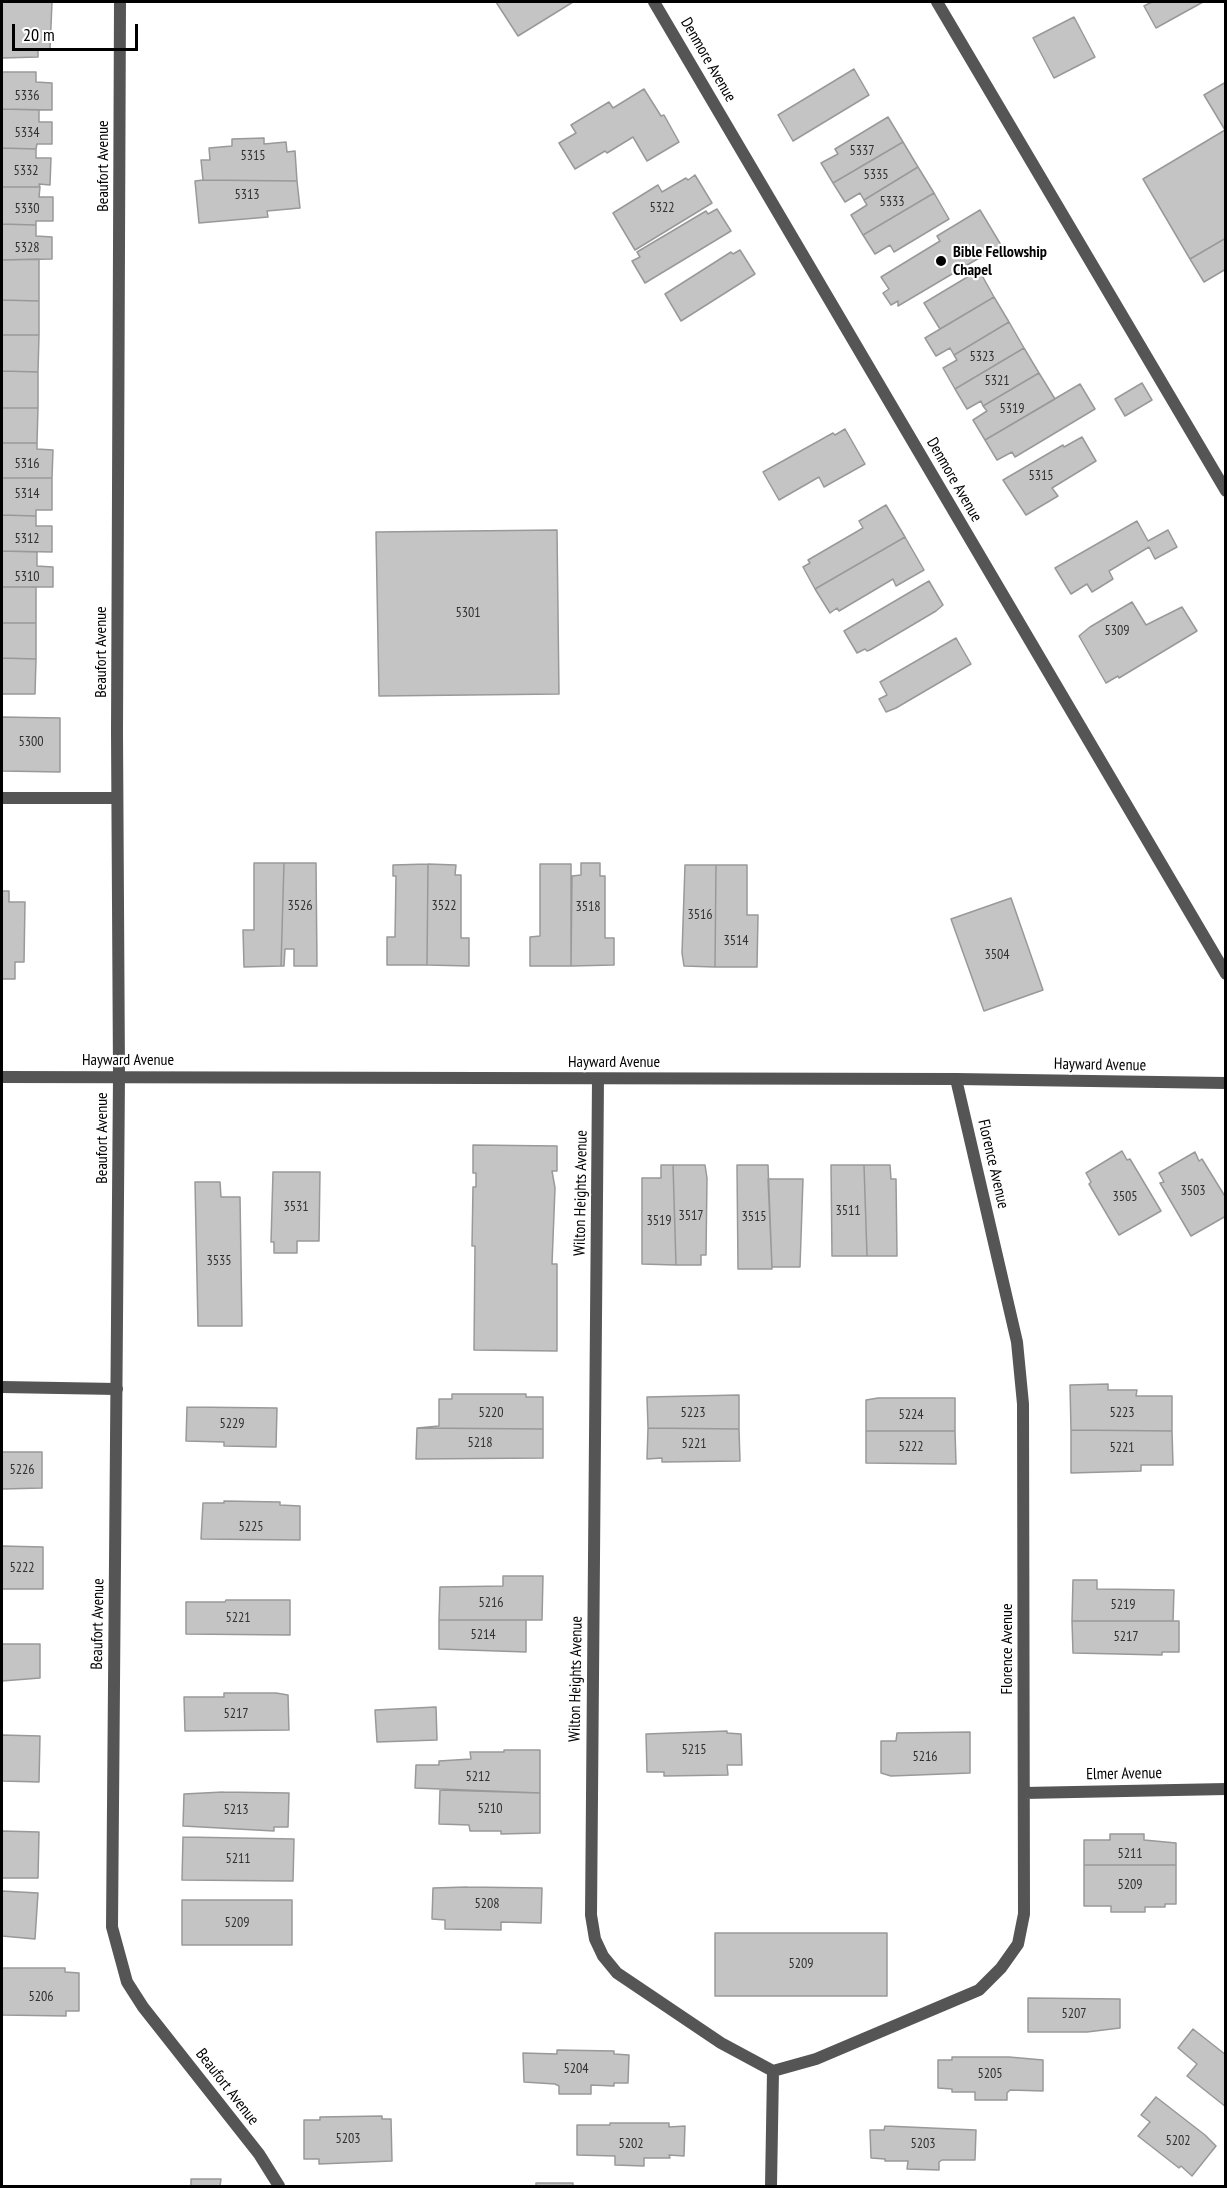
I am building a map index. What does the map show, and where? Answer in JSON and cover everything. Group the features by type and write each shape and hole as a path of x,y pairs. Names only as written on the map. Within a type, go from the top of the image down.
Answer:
{"street":[{"name":"Beaufort Avenue","path":"120,2 117,798 119,1076 112,1927 127,1982 143,2007 260,2154 279,2187"},
{"name":"Denmore Avenue","path":"657,2 1226,974"},
{"path":"937,2 1226,491"},
{"path":"2,798 117,798"},
{"name":"Hayward Avenue","path":"2,1077 956,1079 1226,1083"},
{"name":"Wilton Heights Avenue","path":"598,1079 591,1915 595,1939 603,1956 617,1973 721,2043 773,2071"},
{"name":"Florence Avenue","path":"773,2071 816,2059 979,1990 1001,1968 1018,1944 1024,1914 1023,1416 1021,1383 1017,1342 956,1079"},
{"path":"2,1387 117,1389"},
{"name":"Elmer Avenue","path":"1024,1793 1226,1789"},
{"path":"771,2187 773,2071"}],"building":[{"path":"2,2 52,2 50,49 38,49 38,57 2,58"},
{"path":"496,2 573,2 518,36"},
{"path":"1152,2 1203,2 1156,28 1144,6"},
{"path":"1074,17 1095,57 1054,78 1033,38"},
{"path":"854,69 869,95 793,141 778,115"},
{"path":"2,72 36,72 36,82 52,83 52,110 2,109"},
{"path":"1226,82 1226,130 1225,130 1204,95"},
{"path":"644,89 661,116 664,115 679,142 647,161 633,137 575,169 559,143 576,133 571,125 609,102 613,108"},
{"path":"2,109 39,110 39,122 52,122 52,144 37,144 36,149 2,148"},
{"path":"888,117 903,142 833,183 821,163 838,154 835,149"},
{"path":"1225,130 1226,238 1190,259 1143,179"},
{"path":"264,138 264,144 286,142 287,152 295,151 297,181 203,180 201,160 210,160 209,148 232,146 232,139"},
{"path":"903,142 918,167 864,200 860,193 845,202 833,183"},
{"path":"2,148 36,149 36,158 51,158 50,185 2,187"},
{"path":"918,167 934,193 863,235 851,215 867,205 864,200"},
{"path":"695,175 712,203 635,250 613,213 658,185 662,192"},
{"path":"195,181 297,181 300,208 267,211 268,217 199,223"},
{"path":"2,187 40,187 39,197 53,197 53,221 36,221 36,225 2,224"},
{"path":"934,193 949,219 894,252 890,245 875,254 863,235"},
{"path":"717,209 731,231 645,283 632,261 640,257 637,252 706,211 708,214"},
{"name":"Bible Fellowship Chapel","path":"980,210 1001,245 898,306 898,301 891,305 883,293 889,289 881,277 940,241 937,236"},
{"path":"2,224 36,225 36,236 52,237 52,259 2,260"},
{"path":"1226,238 1226,269 1204,282 1190,259"},
{"path":"740,250 755,274 681,321 665,294 731,252 733,254"},
{"path":"39,259 39,301 2,300 2,260"},
{"path":"979,270 994,297 940,329 924,303"},
{"path":"994,297 1009,322 954,355 950,348 936,356 925,338"},
{"path":"2,300 39,301 39,335 2,335"},
{"path":"1009,322 1024,348 955,389 943,368 957,360 954,355"},
{"path":"2,335 39,335 38,372 2,371"},
{"path":"1024,348 1039,373 983,406 981,401 967,409 955,389"},
{"path":"2,371 38,372 38,408 2,408"},
{"path":"1039,373 1055,399 985,440 973,420 987,411 983,406"},
{"path":"1142,383 1152,400 1125,416 1115,399"},
{"path":"1080,384 1095,409 1015,457 1012,452 997,460 985,440"},
{"path":"2,408 38,408 37,443 2,443"},
{"path":"845,429 865,464 824,487 819,477 779,500 763,472 833,433 835,435"},
{"path":"1082,437 1096,461 1052,488 1058,496 1026,515 1003,480 1063,445 1064,447"},
{"path":"2,443 37,443 37,449 53,450 52,478 2,478"},
{"path":"2,478 52,478 52,510 36,510 36,516 2,515"},
{"path":"886,505 905,537 815,589 803,567 810,563 808,560 863,528 859,521"},
{"path":"2,515 36,516 36,526 52,526 52,552 2,551"},
{"path":"1137,521 1148,541 1168,530 1177,547 1155,559 1149,547 1109,571 1113,579 1092,592 1087,584 1071,594 1055,568"},
{"path":"557,530 559,694 379,696 376,532"},
{"path":"905,537 924,570 896,586 893,579 839,611 837,608 830,613 815,589"},
{"path":"2,551 37,552 37,566 53,567 53,587 2,587"},
{"path":"929,581 943,605 870,650 865,649 857,653 844,631"},
{"path":"2,587 36,587 36,623 2,623"},
{"path":"1132,602 1146,625 1182,607 1197,631 1119,678 1118,676 1106,683 1079,636"},
{"path":"2,623 36,623 36,659 2,658"},
{"path":"956,638 971,664 886,712 879,699 887,695 880,682"},
{"path":"2,658 36,659 35,694 2,694"},
{"path":"2,717 60,718 60,772 2,771"},
{"path":"254,863 284,863 281,966 244,967 243,930 254,930"},
{"path":"284,863 316,863 317,966 294,966 294,949 285,949 284,966 281,966"},
{"path":"581,863 600,863 600,876 605,876 605,938 614,938 614,965 571,966 572,876 581,875"},
{"path":"428,864 456,865 455,875 461,875 461,938 469,938 469,966 427,965"},
{"path":"428,864 427,965 387,965 387,937 395,937 396,876 393,876 393,865"},
{"path":"540,864 571,864 571,966 530,966 530,937 540,936"},
{"path":"685,865 716,865 715,967 684,966 682,953"},
{"path":"716,865 747,865 747,915 758,915 757,967 715,967"},
{"path":"2,891 9,891 9,902 25,902 24,962 15,962 15,979 2,979"},
{"path":"1011,898 1043,990 984,1011 951,919"},
{"path":"473,1145 557,1146 557,1171 552,1171 555,1188 552,1264 557,1264 557,1351 474,1350 475,1246 472,1246 473,1187 476,1187 476,1173 473,1173"},
{"path":"1122,1151 1127,1160 1130,1159 1161,1211 1119,1235 1089,1184 1091,1182 1086,1173"},
{"path":"1195,1152 1199,1161 1202,1159 1226,1198 1226,1216 1191,1236 1160,1183 1164,1182 1159,1173"},
{"path":"661,1165 673,1165 676,1265 642,1264 642,1178 661,1178"},
{"path":"673,1165 705,1165 707,1178 706,1255 701,1255 701,1265 676,1265"},
{"path":"737,1165 768,1165 772,1269 738,1269"},
{"path":"831,1165 864,1165 867,1256 832,1256"},
{"path":"864,1165 890,1165 891,1179 896,1179 897,1256 867,1256"},
{"path":"273,1172 320,1172 319,1241 297,1241 297,1253 274,1253 274,1242 271,1242"},
{"path":"768,1179 803,1179 800,1267 772,1267"},
{"path":"195,1182 220,1182 221,1197 240,1197 242,1326 198,1326"},
{"path":"1108,1384 1108,1390 1137,1390 1136,1396 1172,1396 1172,1431 1071,1430 1070,1385"},
{"path":"452,1394 526,1394 526,1397 543,1397 543,1429 417,1428 439,1426 439,1399 452,1399"},
{"path":"739,1395 739,1429 648,1428 647,1397"},
{"path":"955,1398 955,1431 866,1431 866,1400"},
{"path":"187,1407 277,1408 276,1447 224,1446 224,1442 186,1441"},
{"path":"417,1428 543,1429 543,1458 416,1459"},
{"path":"648,1428 739,1429 740,1461 662,1462 662,1458 647,1459"},
{"path":"1071,1430 1172,1431 1173,1465 1141,1465 1141,1471 1071,1473"},
{"path":"866,1431 955,1431 956,1464 866,1463"},
{"path":"2,1452 42,1452 42,1488 2,1489"},
{"path":"224,1501 280,1502 280,1505 300,1506 300,1540 201,1539 203,1503 224,1503"},
{"path":"2,1546 43,1547 43,1589 2,1589"},
{"path":"503,1576 543,1576 542,1620 439,1620 440,1587 503,1586"},
{"path":"1073,1580 1097,1580 1097,1589 1174,1590 1173,1621 1072,1621"},
{"path":"226,1600 290,1600 290,1635 186,1634 186,1602 225,1602"},
{"path":"439,1620 526,1620 526,1652 439,1649"},
{"path":"1072,1621 1179,1621 1179,1652 1162,1652 1162,1655 1073,1653"},
{"path":"2,1644 40,1644 40,1678 2,1681"},
{"path":"224,1693 288,1695 289,1730 185,1731 184,1697 224,1697"},
{"path":"436,1707 437,1740 377,1742 375,1710"},
{"path":"727,1731 727,1733 741,1734 742,1765 727,1765 728,1775 664,1776 664,1772 647,1772 646,1734"},
{"path":"970,1732 970,1773 891,1776 881,1773 881,1741 896,1741 897,1733"},
{"path":"2,1735 40,1736 39,1782 2,1781"},
{"path":"504,1750 540,1750 540,1793 415,1788 416,1765 439,1765 439,1761 471,1759 470,1752 504,1752"},
{"path":"440,1790 540,1793 540,1833 501,1834 501,1831 470,1831 469,1825 439,1824"},
{"path":"289,1793 288,1827 274,1827 274,1831 183,1826 184,1794"},
{"path":"2,1831 39,1832 38,1878 2,1878"},
{"path":"1110,1834 1144,1834 1144,1840 1176,1843 1176,1865 1084,1865 1084,1840 1110,1840"},
{"path":"183,1837 294,1839 293,1881 182,1880"},
{"path":"1084,1865 1176,1865 1176,1904 1165,1904 1165,1907 1145,1907 1145,1912 1111,1912 1111,1906 1084,1906"},
{"path":"433,1888 542,1888 541,1923 501,1922 501,1930 445,1929 445,1920 432,1919"},
{"path":"2,1891 38,1893 35,1939 2,1936"},
{"path":"182,1900 292,1900 292,1945 182,1945"},
{"path":"715,1933 887,1933 887,1996 715,1996"},
{"path":"2,1968 65,1968 65,1972 79,1973 79,2011 66,2011 66,2016 3,2015"},
{"path":"1028,1998 1120,1999 1120,2028 1087,2032 1028,2032"},
{"path":"1193,2029 1226,2055 1226,2107 1187,2076 1197,2064 1178,2048"},
{"path":"557,2050 614,2051 614,2054 629,2055 628,2083 614,2083 614,2086 591,2085 591,2094 559,2094 559,2086 555,2084 524,2082 523,2053 557,2054"},
{"path":"952,2057 1009,2057 1043,2060 1043,2091 1010,2090 1007,2093 1007,2100 975,2100 975,2092 952,2092 952,2089 938,2088 938,2060 952,2060"},
{"path":"1156,2097 1216,2146 1192,2176 1138,2136 1150,2122 1141,2115"},
{"path":"382,2116 382,2119 391,2119 392,2161 319,2164 319,2159 304,2159 304,2120 320,2120 320,2117"},
{"path":"610,2123 669,2123 669,2127 685,2126 684,2156 644,2158 644,2166 615,2165 615,2156 577,2155 577,2125 610,2125"},
{"path":"885,2126 976,2130 975,2160 942,2160 939,2162 939,2170 907,2169 908,2161 885,2161 885,2159 871,2158 870,2130 884,2130"},
{"path":"191,2179 221,2179 220,2186 191,2186"},
{"path":"536,2183 573,2183 573,2186 536,2186"}],"place":[{"name":"Bible Fellowship Chapel","path":"941,261"}]}
